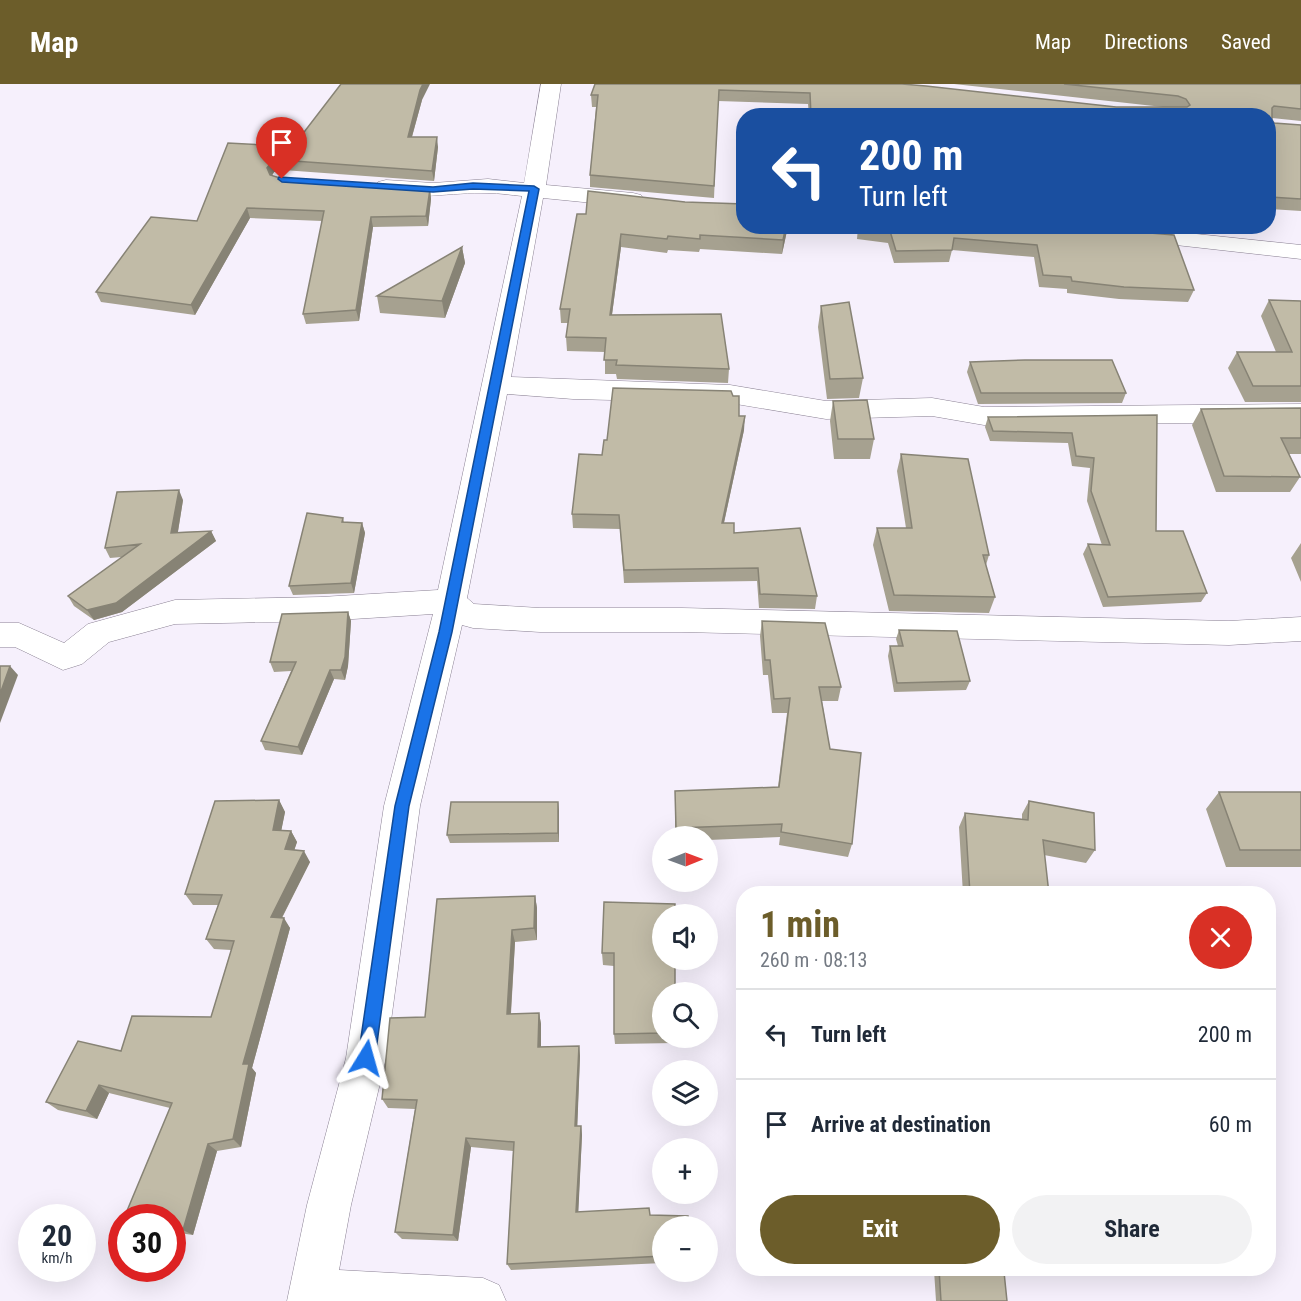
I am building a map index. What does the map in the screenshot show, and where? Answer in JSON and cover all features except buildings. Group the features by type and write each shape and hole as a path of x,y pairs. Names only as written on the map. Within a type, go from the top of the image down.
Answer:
{"street":[{"path":"483,1301 311,1297 329,1205 366,1058 402,806 451,602 496,385 534,189 551,84"},
{"path":"360,185 433,190 480,186 534,189 650,202"},
{"path":"1127,234 1301,252"},
{"path":"496,385 573,390 730,394 826,410 933,407 984,416 1301,413"},
{"path":"0,635 19,635 63,657 71,655 99,633 175,612 321,609 451,602 464,613 473,616 540,620 682,620 1229,633 1301,629"}],"route":[{"path":"282,179 433,190 473,186 534,189 445,632 402,806 366,1058"}]}
